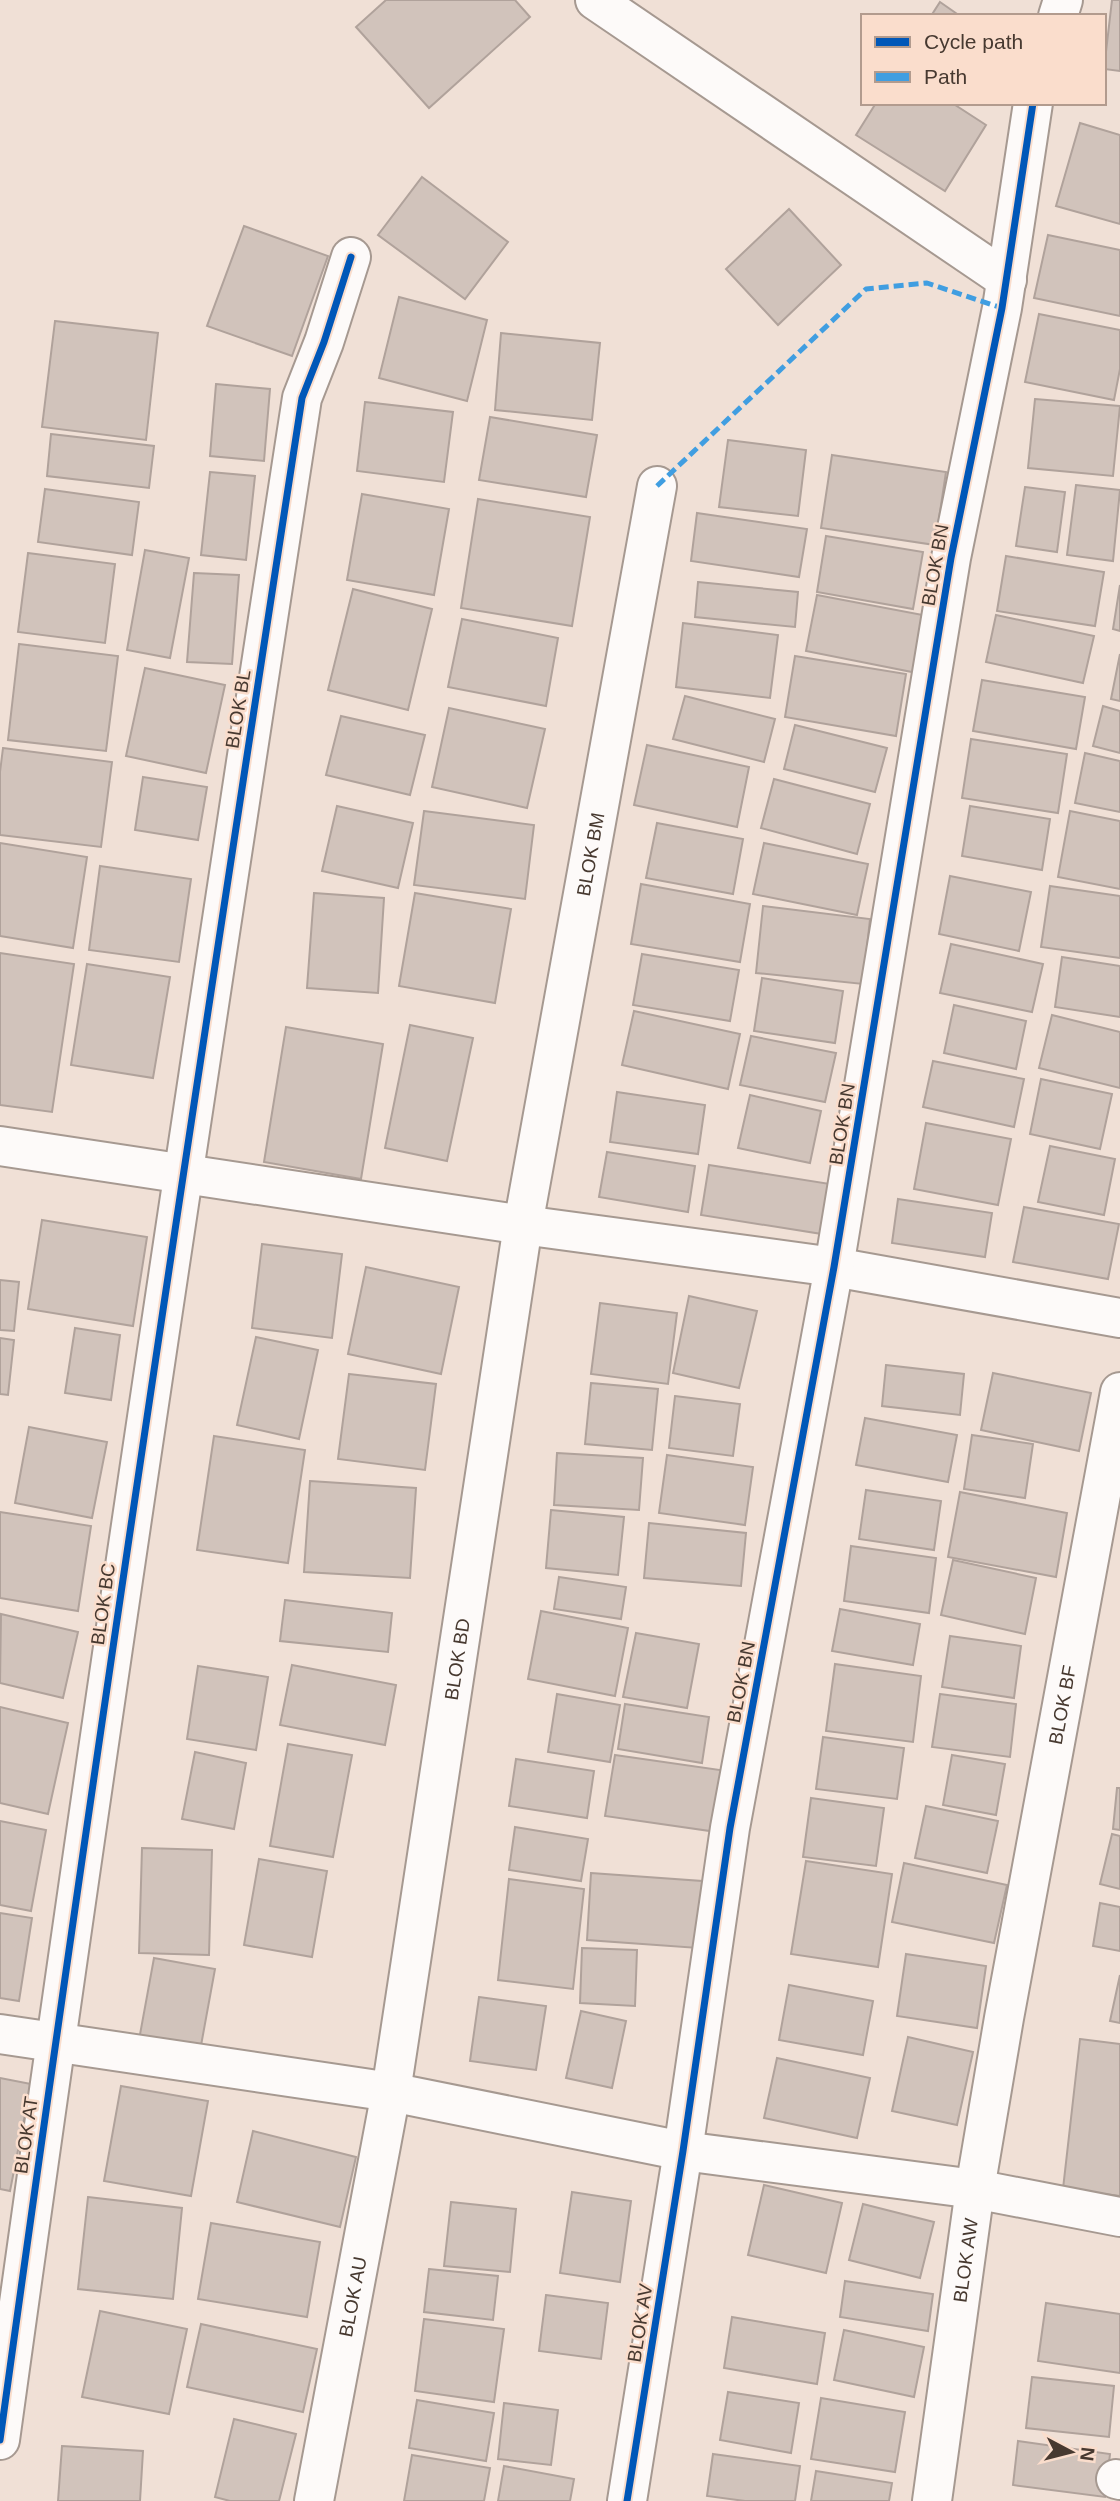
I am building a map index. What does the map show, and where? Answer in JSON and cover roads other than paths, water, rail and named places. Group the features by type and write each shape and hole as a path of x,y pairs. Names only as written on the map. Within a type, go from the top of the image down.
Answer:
{"street":[{"path":"595,0 1007,280"},
{"name":"BLOK BN","path":"683,2151 730,1828 834,1267 951,558 1007,280 1033,105"},
{"name":"BLOK BL","path":"182,1172 302,398 324,342 351,257"},
{"name":"BLOK BM","path":"523,1225 657,486"},
{"path":"0,1146 523,1225 834,1267 1120,1318"},
{"name":"BLOK BC","path":"55,2041 182,1172"},
{"name":"BLOK BD","path":"391,2092 523,1225"},
{"name":"BLOK BF","path":"1004,2018 1120,1392"},
{"name":"BLOK AW","path":"932,2501 975,2189 1004,2018"},
{"path":"0,2035 391,2092 683,2151 975,2189 1120,2217"},
{"name":"BLOK AT","path":"0,2440 55,2041"},
{"name":"BLOK AU","path":"314,2501 391,2092"},
{"name":"BLOK AV","path":"627,2501 683,2151"}]}
